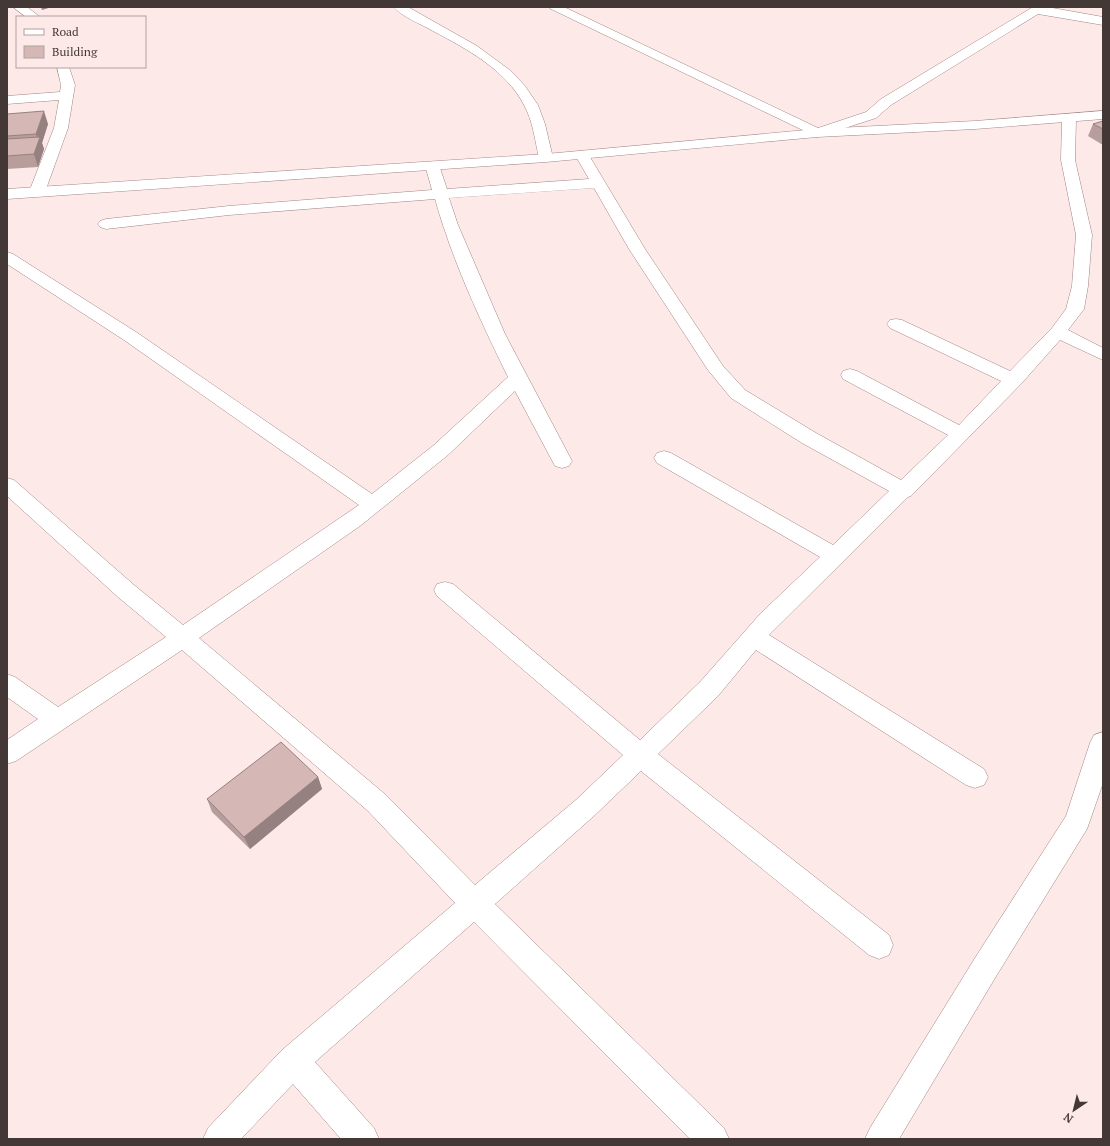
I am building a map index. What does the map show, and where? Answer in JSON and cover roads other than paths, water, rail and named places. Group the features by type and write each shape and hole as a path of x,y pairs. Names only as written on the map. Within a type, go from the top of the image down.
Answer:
{"street":[{"path":"19,7 32,16"},
{"path":"400,7 427,24 490,59 515,82 531,105 546,158"},
{"path":"555,7 817,133 871,115 886,102 1039,8 1103,21"},
{"path":"37,192 61,128 68,85 62,68"},
{"path":"7,100 66,96"},
{"path":"7,194 546,158 817,133 976,125 1103,115"},
{"path":"219,1139 293,1061 586,807 709,689 769,620 961,434 1058,332 1075,309 1080,286 1084,236 1068,160 1069,118"},
{"path":"582,155 637,249 717,370 738,394 809,438 904,490"},
{"path":"432,165 453,232 496,334 562,461"},
{"path":"106,224 161,217 441,194 599,183"},
{"path":"7,257 130,336 373,505"},
{"path":"896,324 1014,380"},
{"path":"1058,332 1103,355"},
{"path":"850,375 961,434"},
{"path":"7,753 182,638 353,521 441,450 518,378"},
{"path":"664,458 835,556"},
{"path":"7,485 126,592 377,803 474,903 713,1139"},
{"path":"445,590 640,755 879,945"},
{"path":"754,637 975,777"},
{"path":"7,684 58,720"},
{"path":"881,1139 985,968 1078,821 1103,743"},
{"path":"293,1061 363,1139"}]}
